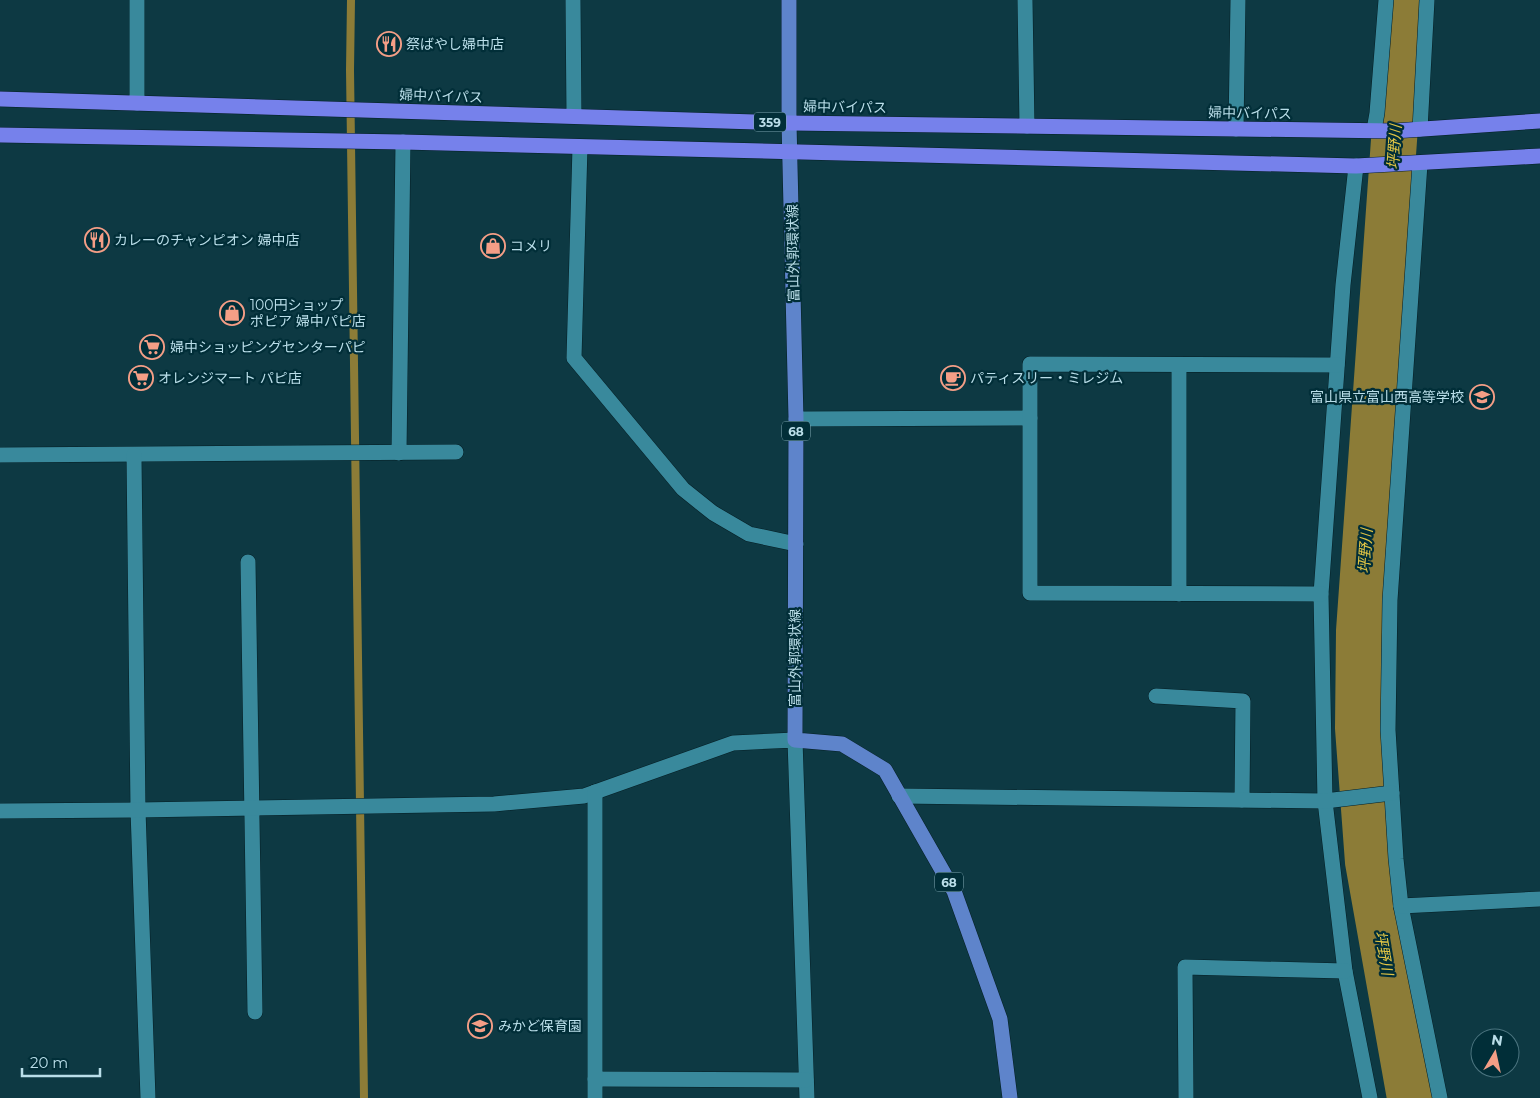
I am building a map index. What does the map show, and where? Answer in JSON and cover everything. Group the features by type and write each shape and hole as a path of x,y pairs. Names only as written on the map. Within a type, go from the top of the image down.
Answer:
{"highway":[{"name":"婦中バイパス","path":"0,98 789,123 1374,130 1540,121"},
{"name":"359","path":"0,135 403,142 1356,166 1540,156"}],"main road":[{"name":"富山外郭環状線","path":"789,0 789,123 796,419 795,740"},
{"name":"68","path":"795,740 842,744 885,770 954,891 1000,1019 1010,1098"}],"street":[{"path":"137,0 137,103"},
{"path":"573,0 574,116"},
{"path":"1025,0 1026,126"},
{"path":"1236,129 1238,0"},
{"path":"1374,130 1386,0"},
{"path":"1420,129 1427,0"},
{"path":"399,453 403,142"},
{"path":"580,147 574,358 683,489 713,513 749,534 796,544"},
{"path":"1420,164 1390,600 1388,730 1396,859 1401,906 1440,1098"},
{"path":"1356,166 1343,285 1321,594 1325,801 1345,971 1370,1098"},
{"path":"1321,594 1030,593 1030,364 1337,365"},
{"path":"1178,594 1179,364"},
{"path":"796,419 1030,418"},
{"path":"0,455 456,452"},
{"path":"134,455 138,810 148,1098"},
{"path":"248,562 255,1012"},
{"path":"1156,696 1243,701 1242,800"},
{"path":"0,811 494,804 584,796 733,743 795,740 807,1098"},
{"path":"595,1098 596,792"},
{"path":"900,796 1325,801 1392,793"},
{"path":"1401,906 1540,899"},
{"path":"1186,1098 1184,967 1345,971"},
{"path":"595,1079 806,1080"}],"waterway":[{"path":"351,0 350,70 364,1098"},
{"name":"坪野川","path":"1404,0 1359,631 1358,728 1368,862 1410,1098"}],"place":[{"name":"祭ばやし婦中店","path":"389,44"},
{"name":"カレーのチャンピオン 婦中店","path":"97,240"},
{"name":"コメリ","path":"493,246"},
{"name":"100円ショップ ポピア 婦中パピ店","path":"232,313"},
{"name":"婦中ショッピングセンターパピ","path":"152,347"},
{"name":"オレンジマート パピ店","path":"141,378"},
{"name":"パティスリー・ミレジム","path":"953,378"},
{"name":"富山県立富山西高等学校","path":"1482,397"},
{"name":"みかど保育園","path":"480,1026"}]}
